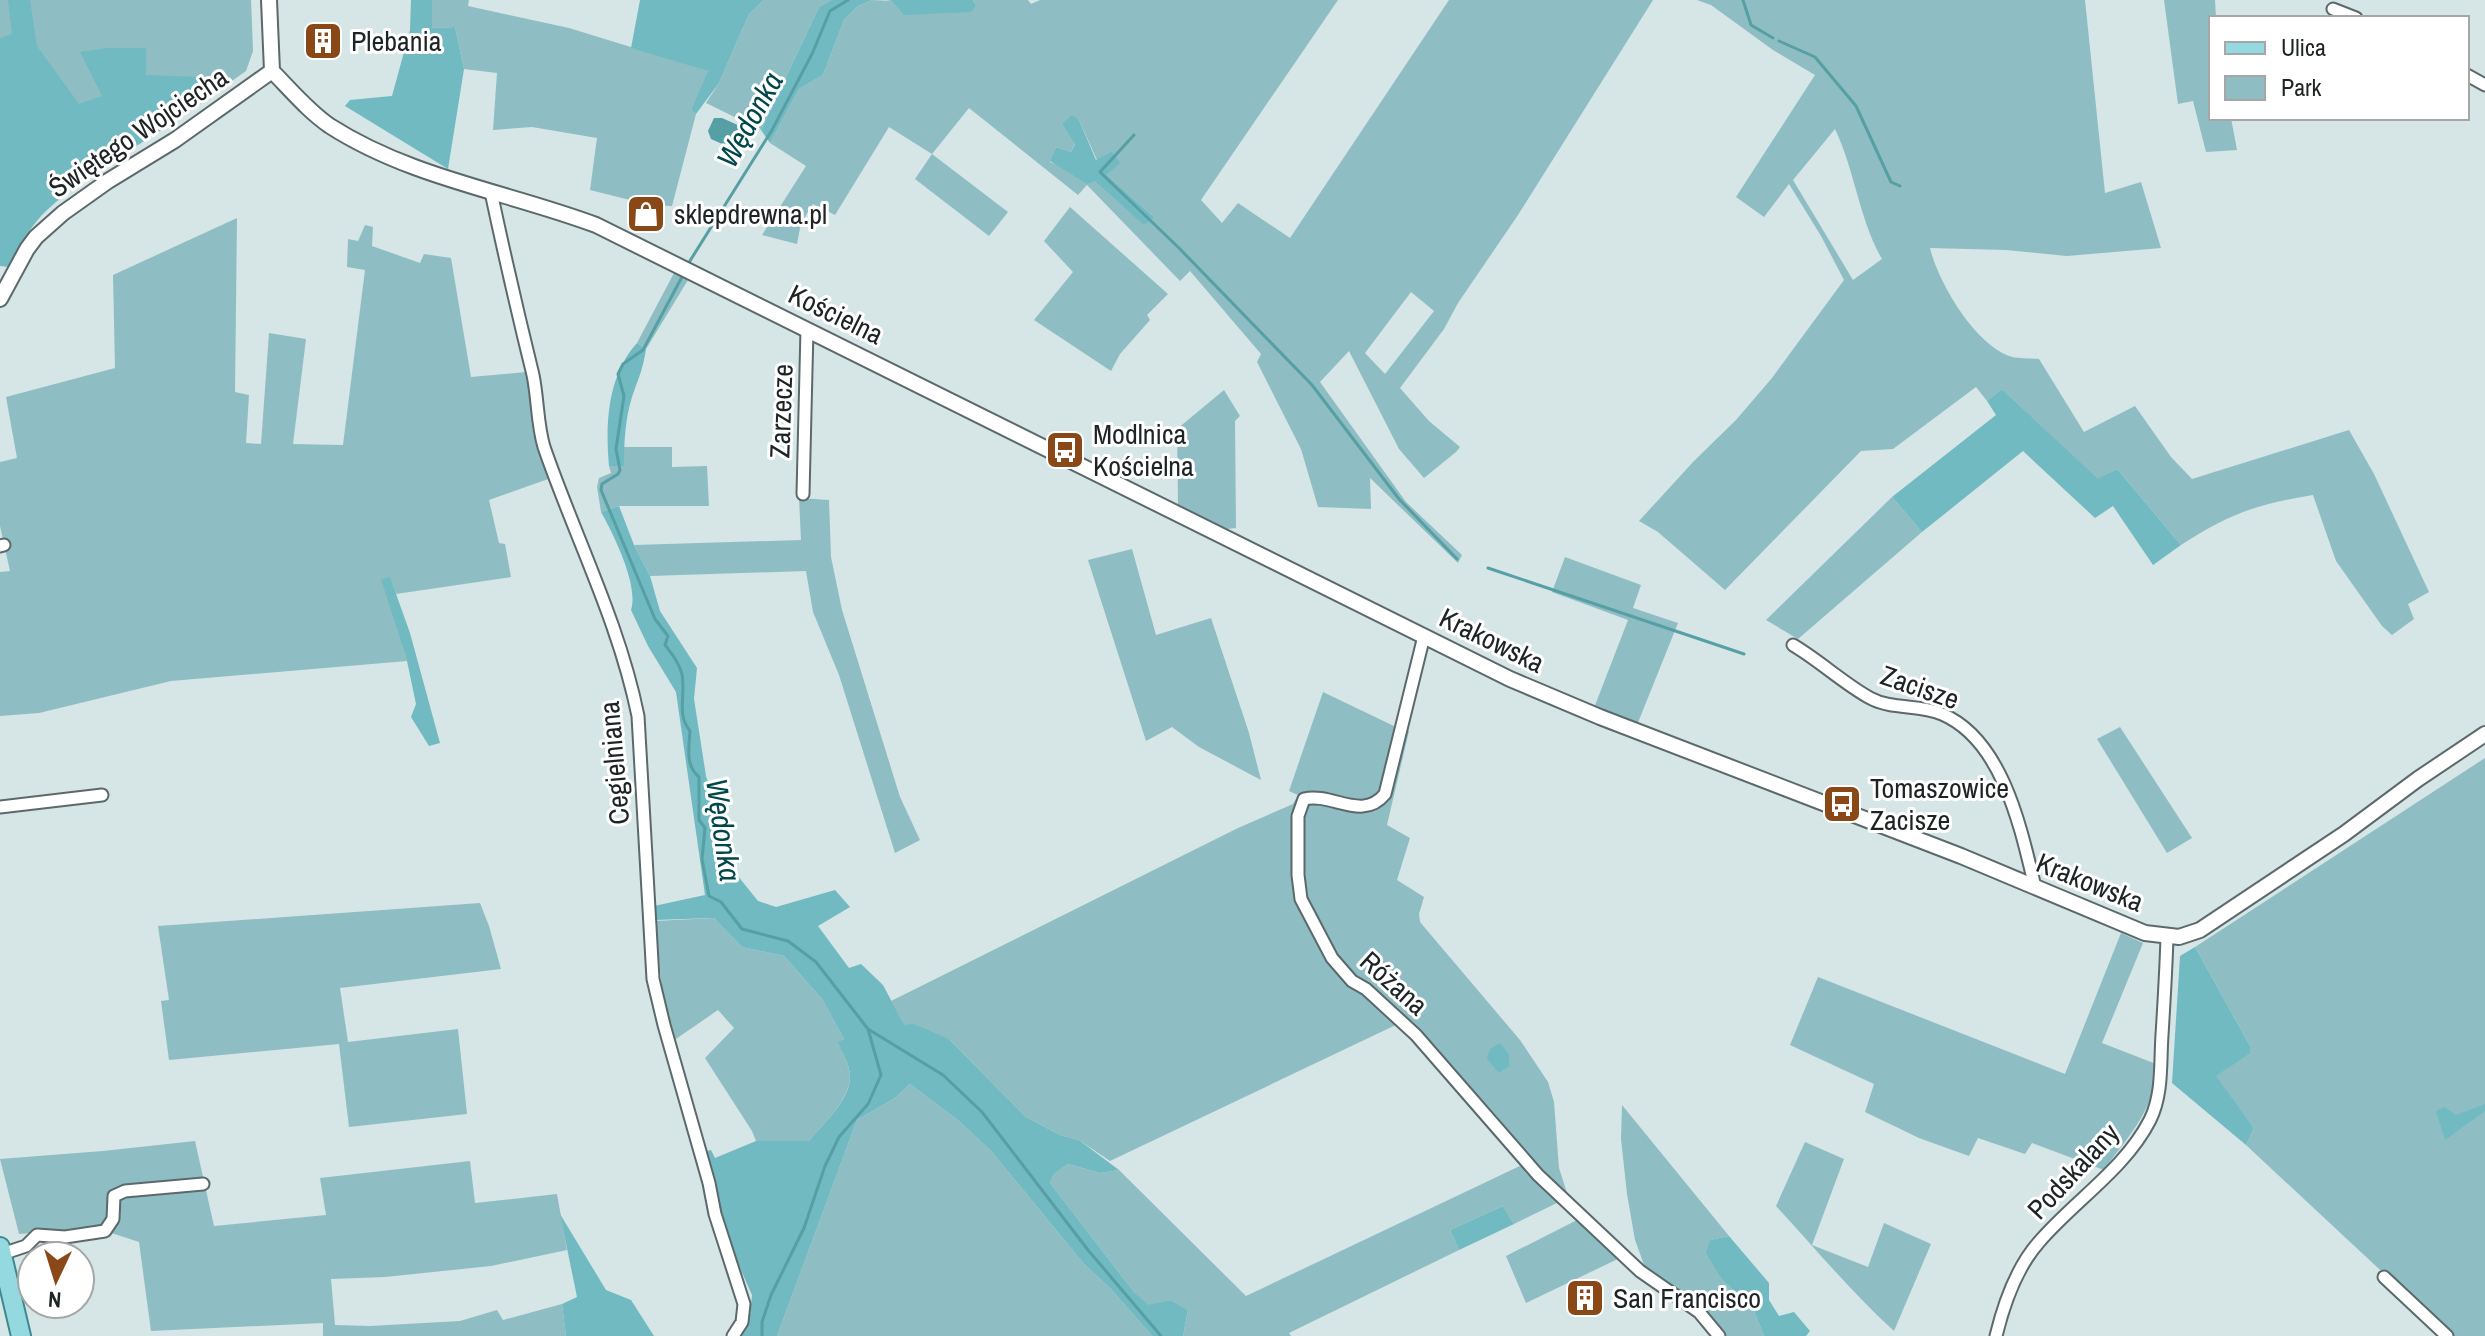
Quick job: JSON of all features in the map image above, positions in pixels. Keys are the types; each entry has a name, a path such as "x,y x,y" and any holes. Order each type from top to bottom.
{"main road":[{"path":"1,1250 21,1336"}],"street":[{"name":"Świętego Wojciecha","path":"0,299 36,237 63,213 175,140 272,71 269,0"},
{"path":"2333,9 2351,16"},
{"name":"Kościelna","path":"272,71 330,125 401,163 557,210 596,225 1379,614"},
{"name":"Cegielniana","path":"491,192 534,379 543,443 574,531 612,621 638,716 653,979 724,1246 739,1281 744,1304 742,1322 733,1336"},
{"name":"Zarzecze","path":"803,494 807,329"},
{"name":"Krakowska","path":"1379,614 1551,697 2145,933 2167,937 2179,937 2200,930 2344,834 2485,734"},
{"name":"Różana","path":"1424,636 1385,794 1369,806 1354,807 1312,797 1304,799 1298,816 1298,875 1306,914 1332,958 1352,981 1366,989 1416,1035 1521,1159 1640,1271 1699,1312 1719,1336"},
{"name":"Zacisze","path":"1793,645 1872,699 1938,712 1957,721 1974,736 2010,798 2035,887"},
{"path":"0,807 102,795"},
{"name":"Podskalany","path":"1996,1336 2007,1298 2026,1258 2059,1220 2114,1169 2146,1127 2155,1108 2167,937"},
{"path":"1,1250 26,1246 37,1235 65,1237 105,1231 113,1219 114,1196 125,1191 203,1184"},
{"path":"2384,1277 2447,1336"}],"green space":[{"path":"0,0 251,0 253,51 246,71 90,176 0,89"},
{"path":"432,0 469,0 468,6 569,28 709,71 691,110 696,114 672,206 650,205 590,190 597,138 532,127 493,130 497,73 464,69 455,27 432,28"},
{"path":"764,0 831,0 819,7 761,130 706,103 719,83 749,14"},
{"path":"872,0 976,5 973,0 1028,0 1031,4 1040,0 1338,0 1201,200 1222,223 1238,203 1290,238 1449,0 1653,0 1444,329 1400,388 1429,421 1460,447 1456,452 1424,478 1399,449 1349,351 1320,382 1406,502 1462,555 1458,563 1370,478 1371,509 1318,507 1301,449 1257,362 1261,354 1190,271 1180,281 1087,185 1078,195 969,108 932,154 889,127 835,215 813,204 801,223 797,244 762,235 806,166 770,143 799,89 823,75 844,20 858,6","holes":["1079,120 1097,160 1112,151 1119,163 1107,175 1153,216 1144,224 1095,180 1050,162 1056,147 1071,152 1075,143 1062,124","1411,292 1434,311 1385,374 1365,353"]},
{"path":"1697,0 2085,0 2105,193 2141,182 2161,248 2067,256 2006,250 1930,248 1949,294 1971,325 1996,349 2012,357 2039,359 2084,432 2135,406 2171,457 2192,479 2349,430 2374,474 2429,592 2408,604 2414,619 2392,635 2382,626 2336,561 2313,495 2244,512 2214,525 2181,545 2117,469 2098,480 2002,389 1987,401 1976,387 1893,449 1861,451 1725,590 1658,532 1639,521 1772,378 1844,280 1789,184 1764,217 1736,197 1815,75 1773,50 1711,5","holes":["1835,129 1868,228 1882,259 1853,280 1793,180"]},
{"path":"2164,0 2215,0 2216,16 2209,16 2209,120 2231,120 2237,150 2206,152 2193,101 2178,104"},
{"path":"932,154 1008,212 989,236 915,179"},
{"path":"1070,207 1168,294 1147,315 1150,320 1120,354 1111,371 1034,320 1073,272 1044,241"},
{"path":"237,218 235,392 249,395 246,443 261,444 269,333 306,339 293,444 343,445 365,270 347,267 348,239 358,241 365,225 373,227 372,246 420,263 424,254 451,258 471,377 526,372 539,443 551,478 489,500 499,543 505,544 511,577 396,594 390,578 382,579 407,661 171,681 39,713 0,716 0,572 10,571 0,526 0,462 17,458 6,397 115,368 113,275"},
{"path":"674,273 688,280 646,349 637,343"},
{"path":"1224,390 1240,416 1235,421 1236,528 1226,529 1178,505 1177,429"},
{"path":"624,447 672,447 672,467 707,466 709,506 619,506 601,512 597,487 599,478 611,473 609,466 624,466"},
{"path":"1892,497 1922,532 1798,639 1766,620"},
{"path":"799,498 829,500 831,557 842,610 900,797 920,840 895,853 839,675 813,612 806,571 650,576 634,545 801,540"},
{"path":"1132,549 1156,635 1211,618 1261,780 1199,747 1172,727 1146,741 1088,560"},
{"path":"1565,557 1641,585 1633,608 1678,623 1637,725 1594,708 1628,620 1552,592"},
{"path":"1323,692 1409,731 1387,825 1410,838 1397,880 1424,897 1420,922 1520,1040 1548,1082 1554,1102 1559,1168 1569,1199 1529,1162 1411,1025 1363,983 1344,974 1400,1023 1110,1161 1079,1140 1060,1135 1026,1117 949,1039 904,1026 891,1001 1238,828 1293,804 1298,795 1289,791"},
{"path":"2120,727 2192,838 2167,853 2097,739"},
{"path":"2485,758 2485,1336 2451,1336 2246,1145 2254,1128 2215,1076 2250,1054 2250,1046 2195,947"},
{"path":"480,903 501,969 340,988 348,1042 458,1029 467,1114 349,1127 339,1044 169,1060 161,1001 169,1000 158,926"},
{"path":"714,918 742,947 784,956 822,999 844,1039 839,1042 850,1078 845,1096 809,1141 756,1141 705,1058 734,1028 718,1010 673,1041 663,998 655,921"},
{"path":"2121,933 2143,943 2102,1043 2156,1064 2155,1080 2139,1121 2104,1170 2032,1143 2025,1154 1978,1138 1969,1156 1919,1138 1865,1112 1874,1084 1790,1045 1818,977 2065,1074"},
{"path":"910,1084 959,1121 991,1151 1085,1265 1111,1289 1152,1336 777,1336 857,1120 895,1098"},
{"path":"1622,1105 1729,1236 1710,1240 1723,1281 1752,1306 1764,1336 1724,1336 1647,1273 1635,1240 1627,1194 1621,1139"},
{"path":"195,1141 214,1226 326,1215 320,1178 470,1161 475,1203 557,1194 567,1250 491,1266 331,1279 335,1325 460,1321 497,1310 503,1320 562,1304 566,1336 323,1336 323,1323 151,1331 139,1242 96,1228 19,1234 0,1159"},
{"path":"1805,1142 1844,1159 1812,1245 1868,1267 1884,1223 1931,1244 1894,1331 1848,1286 1776,1206"},
{"path":"1068,1164 1100,1173 1119,1170 1246,1296 1522,1165 1563,1200 1514,1224 1503,1206 1450,1230 1459,1250 1289,1333 1291,1336 1183,1336 1188,1310 1171,1300 1148,1306 1050,1183 1054,1174"},
{"path":"1583,1217 1622,1257 1526,1303 1506,1256"}],"shaded area":[{"path":"8,0 30,0 37,46 79,104 102,96 80,52 107,48 146,48 146,75 201,77 204,101 64,195 35,223 9,267 0,266 0,38 12,34"},
{"path":"411,0 432,0 432,28 455,27 464,69 448,169 345,106 350,100 392,96 410,30"},
{"path":"640,0 764,0 749,14 719,83 696,114 691,110 708,71 631,48"},
{"path":"831,0 872,0 858,6 844,20 823,75 799,89 770,143 761,130 819,7"},
{"path":"886,0 973,0 976,5 971,12 904,15 892,1"},
{"path":"1072,115 1079,120 1096,160 1112,151 1120,163 1107,175 1154,217 1144,225 1095,181 1087,184 1050,161 1056,147 1071,152 1075,144 1062,124"},
{"path":"714,118 740,126 742,133 736,147 711,139 708,131"},
{"path":"637,343 646,349 628,414 624,466 609,466 608,417 614,385 627,356"},
{"path":"2002,389 2098,479 2117,469 2181,545 2153,565 2113,506 2095,518 2023,451 1922,532 1892,497 1996,415 1987,401"},
{"path":"619,506 650,576 660,611 697,668 694,699 706,776 737,875 758,901 776,907 835,890 850,907 818,926 849,968 861,964 883,985 904,1025 914,1024 949,1039 1026,1117 1060,1135 1079,1140 1119,1170 1100,1173 1068,1164 1054,1174 1050,1183 1134,1292 1148,1305 1171,1300 1188,1310 1183,1336 1152,1336 1111,1289 1085,1265 991,1151 959,1121 910,1084 895,1098 857,1120 777,1336 739,1336 750,1315 752,1295 729,1243 706,1151 711,1150 715,1158 756,1141 809,1141 840,1104 849,1087 850,1074 838,1042 844,1039 822,999 784,956 742,947 714,918 655,920 654,906 705,895 676,692 648,646 631,610 632,588 618,547 601,512"},
{"path":"390,577 410,633 440,743 429,746 411,717 416,704 407,661 381,579"},
{"path":"2195,947 2250,1046 2250,1054 2216,1076 2254,1128 2246,1145 2172,1083 2180,956"},
{"path":"1500,1043 1509,1054 1509,1066 1499,1073 1487,1059 1490,1049"},
{"path":"2485,1104 2485,1111 2445,1140 2436,1111 2444,1107 2456,1115"},
{"path":"1503,1206 1514,1224 1459,1250 1450,1230"},
{"path":"560,1214 606,1290 631,1300 654,1336 566,1336 562,1304 577,1297"},
{"path":"1729,1236 1769,1283 1769,1300 1779,1316 1794,1312 1810,1331 1806,1336 1764,1336 1752,1306 1723,1281 1706,1253 1710,1240"}],"waterway":[{"name":"Wędonka","path":"688,264 772,130 812,54 830,11 848,0"},
{"path":"1743,0 1751,25 1773,38"},
{"path":"1779,41 1815,57 1856,106 1891,182 1900,186"},
{"path":"1134,135 1100,172 1312,385 1399,499 1457,559"},
{"name":"Wędonka","path":"683,275 643,350 623,364 618,374 624,396 616,449 620,470 602,484 601,490 655,619 668,636 665,645 682,674 682,711 690,731 690,762 699,777 699,820 705,828 702,859 709,896 721,902 742,929 788,941 816,962 868,1029 943,1075 982,1112 1088,1250 1161,1336"},
{"path":"1488,568 1744,654"},
{"path":"762,1336 762,1322 771,1295 804,1228 825,1166 839,1137 868,1104 881,1075 868,1029"}],"place":[{"name":"Plebania","path":"323,41"},
{"name":"sklepdrewna.pl","path":"646,214"},
{"name":"Modlnica Kościelna","path":"1065,450"},
{"name":"Tomaszowice Zacisze","path":"1842,804"},
{"name":"San Francisco","path":"1585,1298"}]}
